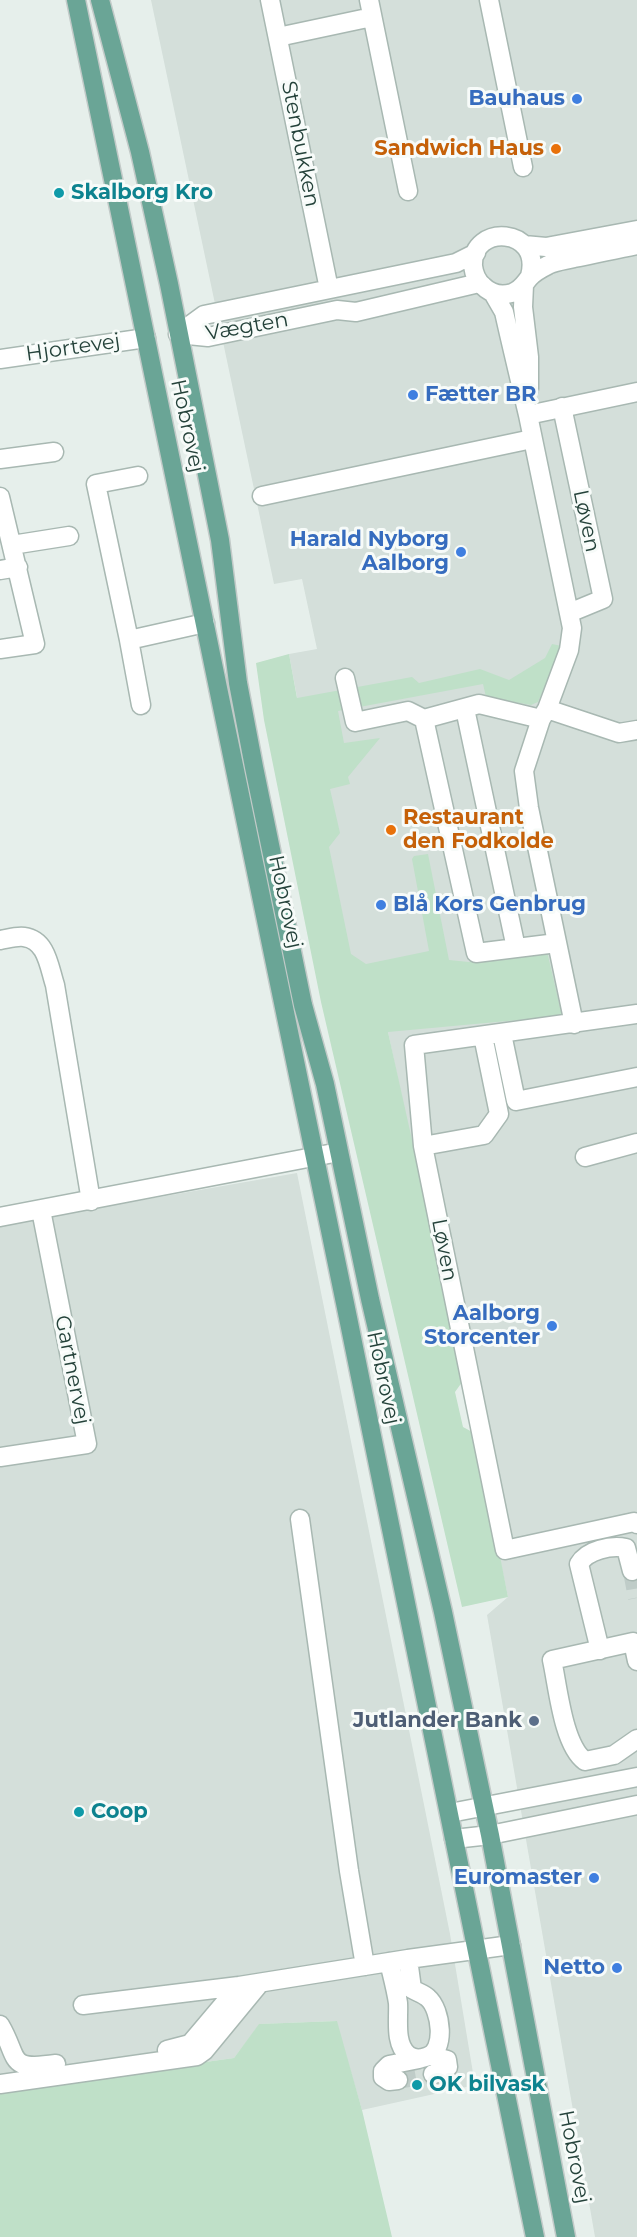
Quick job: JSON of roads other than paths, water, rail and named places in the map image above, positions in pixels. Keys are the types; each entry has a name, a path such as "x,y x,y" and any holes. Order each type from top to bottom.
{"main road":[{"name":"Hobrovej","path":"76,0 535,2237"},
{"name":"Hobrovej","path":"100,0 140,152 178,334 220,540 238,683 252,756 303,1005 325,1084 370,1299 443,1612 490,1835 566,2237"},
{"path":"146,338 178,334"}],"street":[{"name":"Stenbukken","path":"270,0 329,289"},
{"path":"489,0 523,167"},
{"path":"278,37 370,9 408,191"},
{"path":"637,230 546,247 524,245 510,236 489,238 476,253 473,268 486,288 510,294 549,263 637,245"},
{"path":"524,245 532,260 527,281"},
{"name":"Vægten","path":"178,334 204,315 456,263 476,253"},
{"name":"Løven","path":"527,281 523,307 529,357 528,415"},
{"name":"Vægten","path":"178,334 208,337 337,310 356,312 486,288"},
{"name":"Løven","path":"486,288 504,312 572,628 569,650 524,771 526,795 574,1024"},
{"name":"Hjortevej","path":"0,359 146,338"},
{"path":"528,415 637,392"},
{"name":"Løven","path":"562,407 603,599 568,613"},
{"path":"262,496 532,439"},
{"path":"0,459 54,452"},
{"path":"138,476 96,484 141,705"},
{"path":"0,496 12,545 9,568 35,644 0,649"},
{"path":"12,545 69,536"},
{"path":"129,640 204,623"},
{"path":"345,678 355,722 408,711 424,719 479,704 544,714 619,733 637,730"},
{"path":"465,709 516,948"},
{"path":"424,719 476,952 557,943"},
{"path":"0,940 23,937 37,942 44,951 55,985 91,1201"},
{"name":"Løven","path":"637,1014 414,1045 423,1146 506,1550 634,1522 637,1524"},
{"path":"502,1034 516,1101 637,1077"},
{"path":"423,1146 484,1135 499,1114 483,1036"},
{"path":"585,1157 637,1143"},
{"path":"0,1217 339,1152"},
{"name":"Gartnervej","path":"0,1457 87,1444 41,1210"},
{"path":"300,1519 341,1874 365,1966"},
{"path":"600,1650 579,1564 583,1557 594,1552 619,1546 626,1548 632,1571"},
{"path":"637,1661 633,1642 552,1660 568,1734 579,1756 585,1761 606,1757 637,1739"},
{"path":"454,1839 490,1835 631,1806 628,1779 606,1757"},
{"path":"450,1814 628,1779"},
{"path":"83,2005 239,1986 511,1945"},
{"path":"408,1959 412,1989"},
{"path":"389,1962 398,2004 397,2018 402,2047 409,2056 428,2063"},
{"path":"0,2084 196,2056 204,2051 260,1983"},
{"path":"0,2025 12,2055 24,2066 36,2067 156,2051 190,2044 239,1986"},
{"path":"398,2004 412,1989"},
{"path":"412,1989 427,1997 434,2006 440,2037 439,2048 428,2063"},
{"path":"398,2080 389,2081 383,2077 382,2071 389,2065 428,2063"}],"tunnel":[{"path":"632,1571 637,1598"},
{"path":"398,2080 433,2074"}],"place":[{"name":"Bauhaus","path":"577,99"},
{"name":"Sandwich Haus","path":"556,149"},
{"name":"Skalborg Kro","path":"59,193"},
{"name":"Fætter BR","path":"413,395"},
{"name":"Harald Nyborg Aalborg","path":"461,552"},
{"name":"Restaurant den Fodkolde","path":"391,830"},
{"name":"Blå Kors Genbrug","path":"381,905"},
{"name":"Aalborg Storcenter","path":"552,1326"},
{"name":"Jutlander Bank","path":"534,1721"},
{"name":"Coop","path":"79,1812"},
{"name":"Euromaster","path":"594,1878"},
{"name":"Netto","path":"617,1968"},
{"name":"OK bilvask","path":"417,2085"}]}
